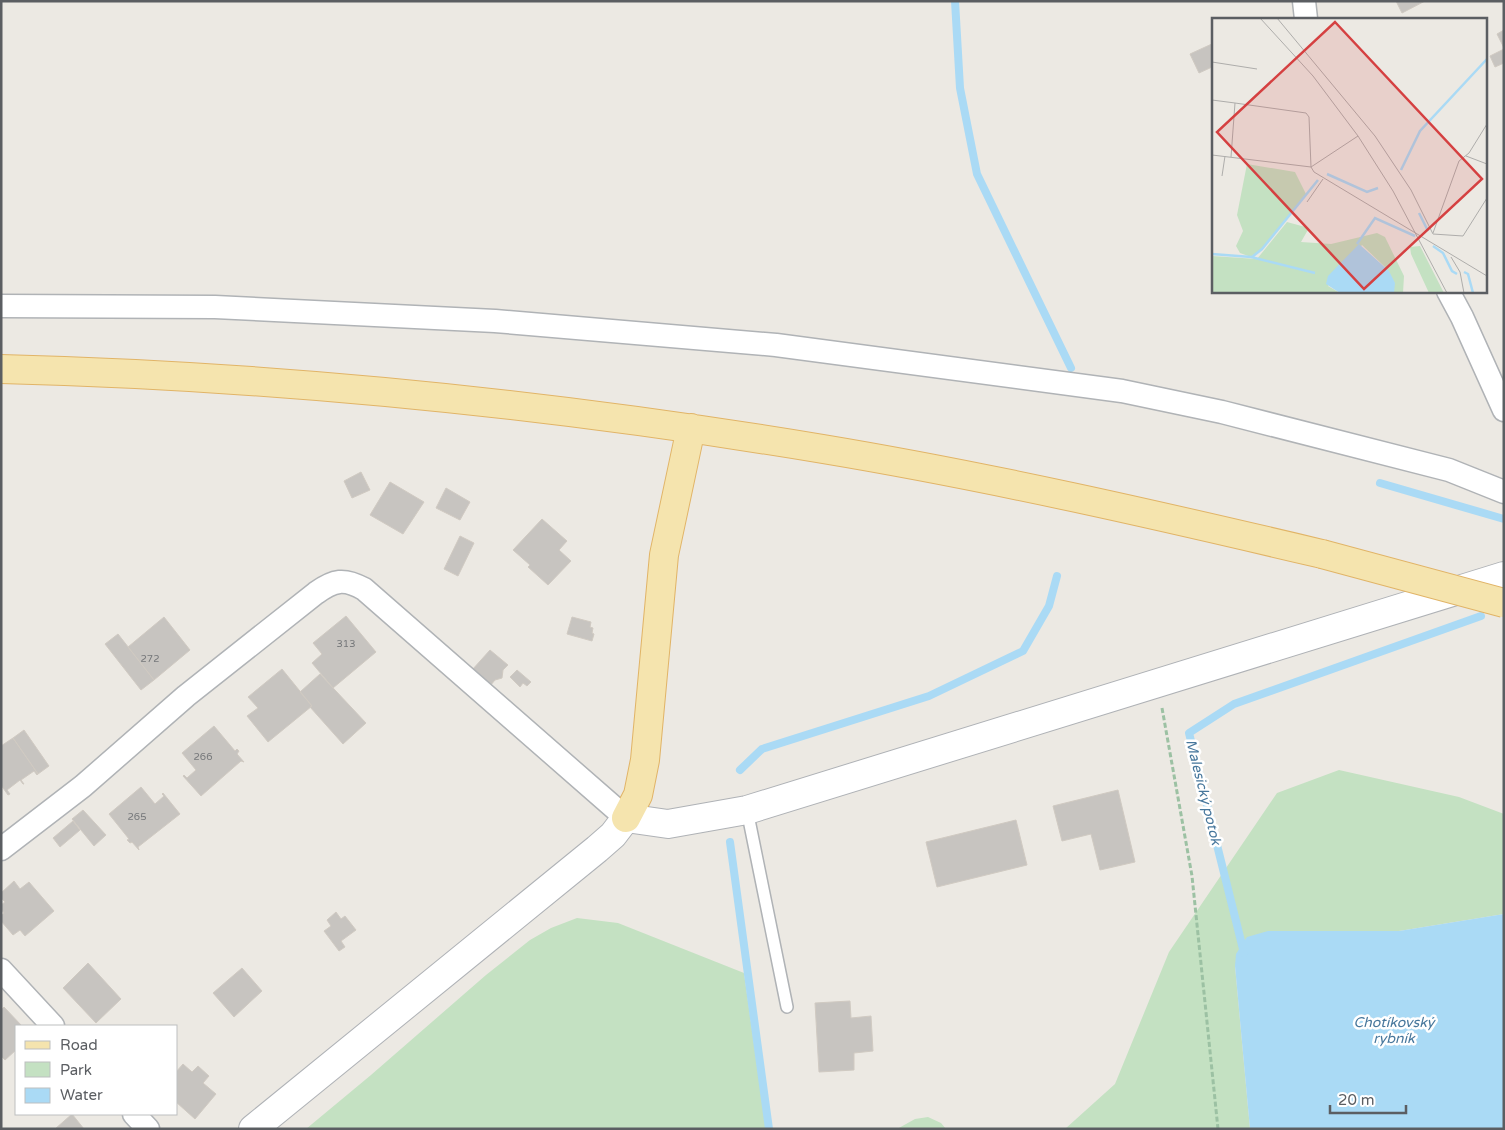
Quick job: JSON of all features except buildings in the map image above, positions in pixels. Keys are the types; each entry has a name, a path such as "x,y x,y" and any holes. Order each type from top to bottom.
{"main road":[{"path":"1,369 173,376 306,385 537,408 691,428 824,449 972,476 1145,512 1322,554 1504,603"},
{"path":"626,818 638,795 645,760 664,555 691,428"}],"street":[{"path":"1304,1 1306,18"},
{"path":"1449,292 1462,317 1504,410"},
{"path":"1,306 215,307 435,318 776,345 1122,391 1222,412 1450,470 1504,492"},
{"path":"1,849 83,786 186,696 316,593 329,584 342,581 364,589 626,818 668,824 747,810 1504,576"},
{"path":"253,1129 597,849 613,835 626,818"},
{"path":"1,970 52,1025"},
{"path":"135,1115 148,1129"}],"lane":[{"path":"747,810 787,1007"}],"path":[{"path":"1158,683 1192,876 1218,1129"}],"green space":[{"path":"1339,770 1459,797 1504,814 1504,914 1399,931 1269,931 1235,966 1250,1129 1065,1129 1115,1084 1169,952 1277,793"},
{"path":"577,918 618,923 744,973 766,1129 306,1129 486,975 530,940 551,928"},
{"path":"928,1117 941,1123 946,1129 897,1129 915,1119"}],"water":[{"name":"Chotíkovský rybník","path":"1504,914 1504,1129 1250,1129 1235,966 1236,954 1247,937 1268,931 1399,931"}],"waterway":[{"path":"955,1 960,88 977,174 1071,368"},
{"path":"1380,483 1504,519"},
{"path":"740,770 762,749 929,696 1023,651 1049,606 1057,576"},
{"name":"Malesický potok","path":"1244,953 1189,733 1234,704 1481,616"},
{"path":"730,842 769,1129"}]}
